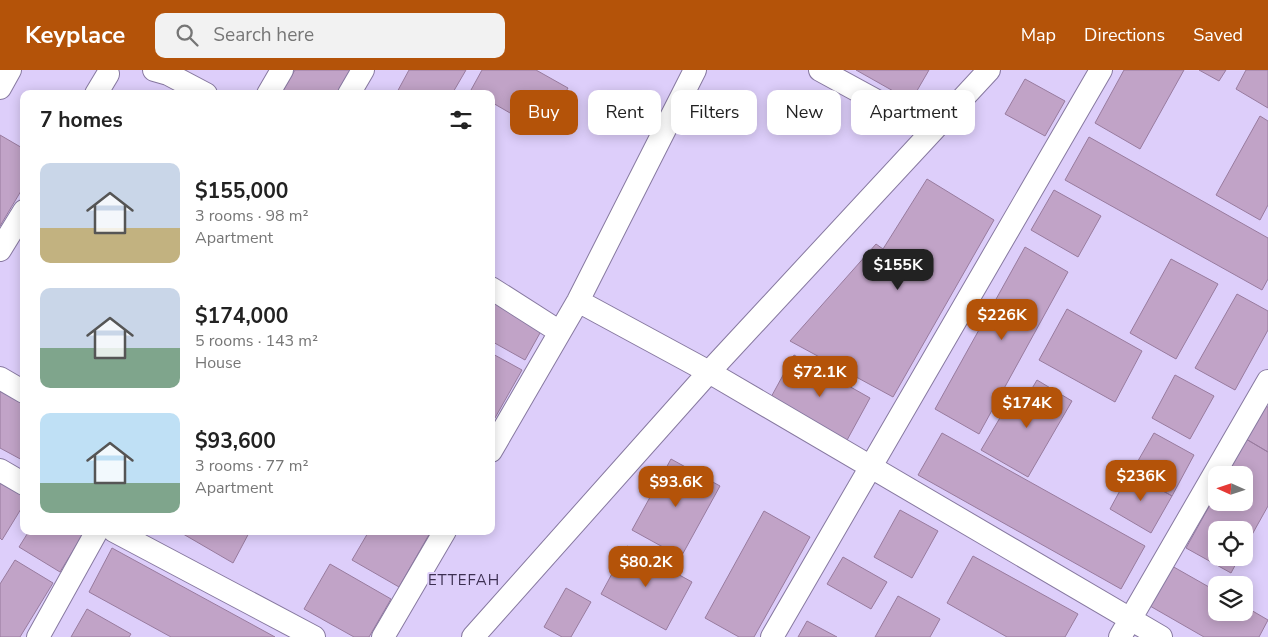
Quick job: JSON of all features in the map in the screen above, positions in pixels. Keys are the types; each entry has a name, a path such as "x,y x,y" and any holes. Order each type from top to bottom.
{"street":[{"path":"0,88 10,70"},
{"path":"154,70 168,74 198,90"},
{"path":"270,90 282,70"},
{"path":"351,90 363,70"},
{"path":"495,444 578,301 695,70"},
{"path":"820,70 857,90"},
{"path":"970,90 989,70"},
{"path":"772,637 1101,70"},
{"path":"98,90 107,71"},
{"path":"473,637 709,372 928,135"},
{"path":"0,250 20,218"},
{"path":"495,291 560,332"},
{"path":"578,301 709,372 870,467 1125,628 1160,637"},
{"path":"0,378 20,390"},
{"path":"1125,628 1268,381"},
{"path":"0,470 20,482"},
{"path":"38,637 94,535"},
{"path":"122,535 314,637"},
{"path":"383,637 443,535"}],"building":[{"path":"295,70 352,70 340,90 283,90"},
{"path":"409,70 466,70 454,90 398,90"},
{"path":"482,70 536,70 568,88 567,90 510,90 510,113 495,104 495,90 471,90"},
{"path":"856,70 929,70 917,90 891,90"},
{"path":"1124,70 1184,70 1140,149 1095,123"},
{"path":"1199,70 1226,70 1219,81"},
{"path":"1246,70 1268,70 1268,108 1236,89"},
{"path":"1025,79 1065,101 1045,136 1005,114"},
{"path":"1260,116 1268,121 1268,205 1260,220 1216,195"},
{"path":"0,135 20,147 20,193 0,226"},
{"path":"1089,137 1268,238 1268,279 1262,290 1065,180"},
{"path":"927,179 994,220 893,397 790,341 876,244 883,249"},
{"path":"1054,190 1101,216 1078,257 1031,230"},
{"path":"1025,247 1068,272 979,434 935,409"},
{"path":"1171,259 1218,284 1176,359 1130,333"},
{"path":"1237,294 1268,311 1268,330 1235,390 1195,368"},
{"path":"495,296 545,324 525,360 495,343"},
{"path":"1067,309 1142,351 1115,402 1039,360"},
{"path":"495,355 522,370 495,418"},
{"path":"794,355 870,398 846,442 770,399"},
{"path":"1175,375 1214,396 1190,439 1152,418"},
{"path":"1037,380 1072,401 1028,477 981,450 1004,411 1015,417"},
{"path":"0,390 20,402 20,459 0,448"},
{"path":"1265,406 1268,407 1268,452 1246,439"},
{"path":"942,433 1145,546 1121,589 918,475"},
{"path":"1154,433 1194,455 1172,496 1131,473"},
{"path":"1246,439 1268,452 1268,506 1253,533 1253,521 1208,521 1208,560 1186,548 1208,508 1208,511 1253,511 1253,466 1232,466"},
{"path":"671,459 720,486 681,557 632,530"},
{"path":"1130,472 1172,496 1151,533 1110,509"},
{"path":"0,479 20,491 20,511 2,540 0,538"},
{"path":"900,510 938,531 912,578 874,557"},
{"path":"764,511 810,537 754,637 739,637 705,618"},
{"path":"26,535 83,535 60,572 19,547"},
{"path":"185,535 248,535 233,563"},
{"path":"367,535 429,535 399,587 352,560"},
{"path":"627,546 692,582 666,630 601,594"},
{"path":"112,548 275,637 171,637 89,592"},
{"path":"973,556 1078,614 1065,637 1007,637 947,603"},
{"path":"843,557 887,582 871,609 827,584"},
{"path":"15,560 53,583 20,637 0,637 0,584"},
{"path":"330,564 391,599 369,637 354,637 304,609"},
{"path":"1172,566 1208,586 1208,621 1253,621 1253,611 1268,620 1259,637 1204,637 1150,606"},
{"path":"1218,566 1235,566 1231,573"},
{"path":"566,588 591,602 571,637 562,637 544,627"},
{"path":"898,596 940,619 930,637 875,637"},
{"path":"87,609 131,634 129,637 71,637"},
{"path":"807,621 837,637 798,637"}],"district":[{"name":"ETTEFAH","path":"464,580"}]}
